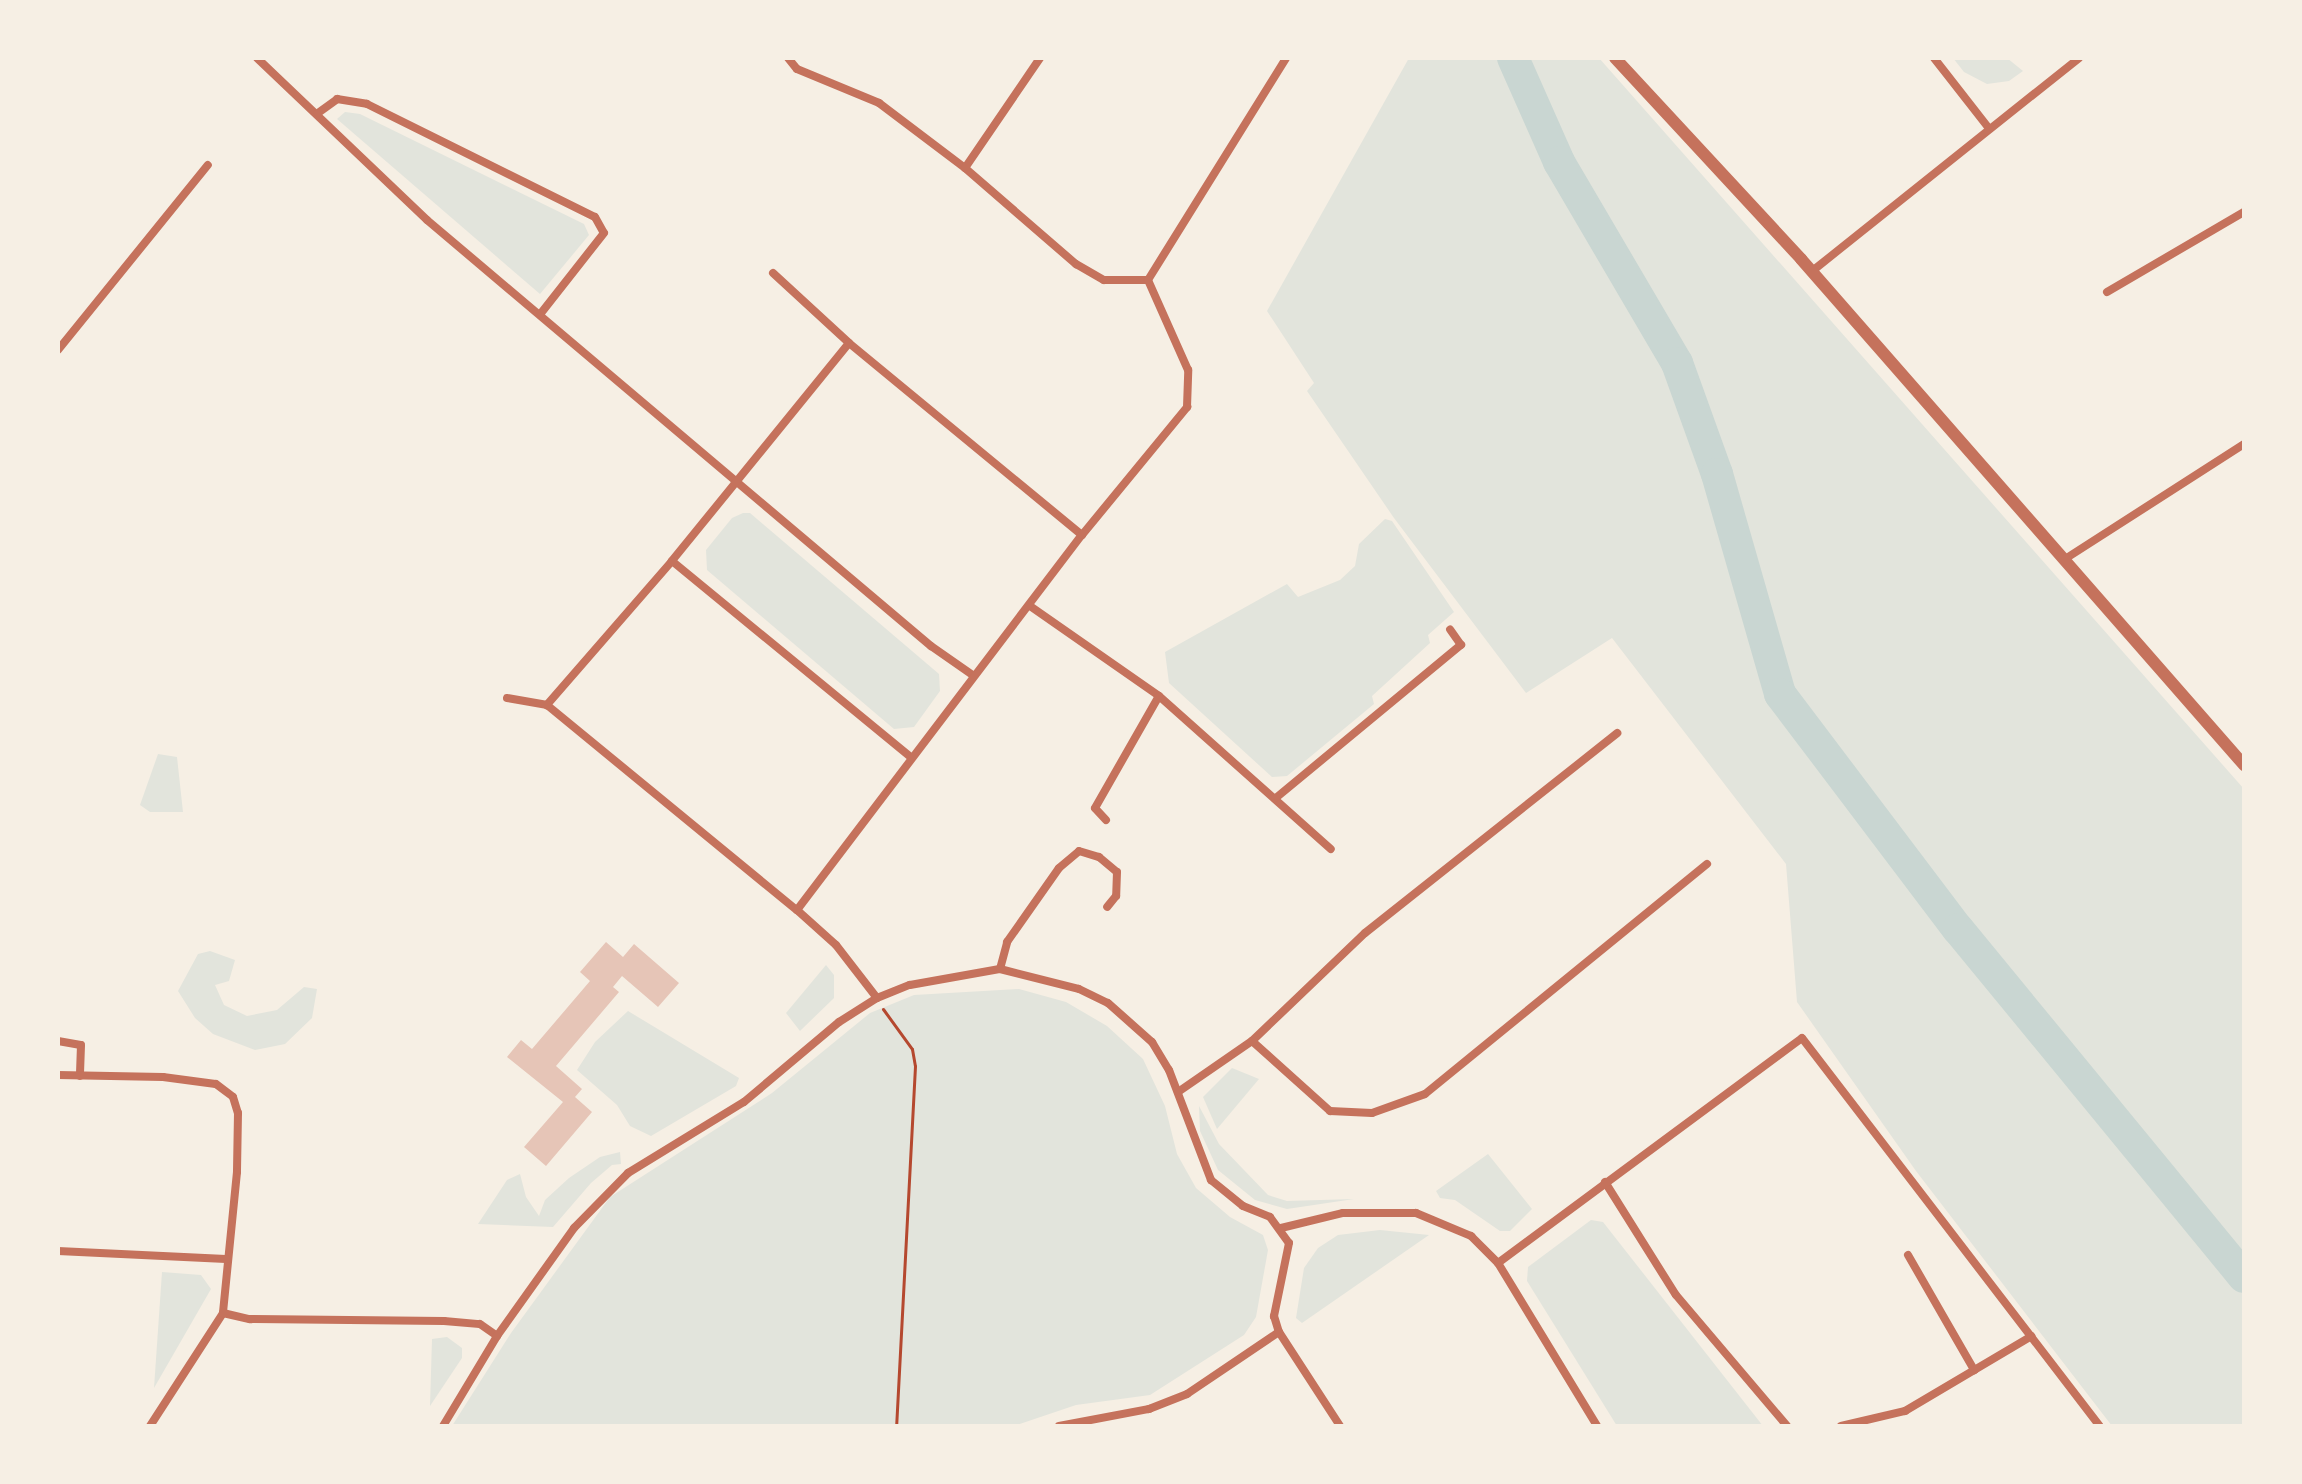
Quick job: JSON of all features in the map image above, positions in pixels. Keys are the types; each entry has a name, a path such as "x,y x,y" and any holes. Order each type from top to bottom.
{"street":[{"path":"257,58 427,220 541,313 931,646 974,676"},
{"path":"788,58 797,69 879,103 965,168 1076,264 1104,280 1148,280"},
{"path":"965,168 1040,58"},
{"path":"1148,280 1286,58"},
{"path":"1615,58 1811,272 2244,765"},
{"path":"1934,58 1988,127"},
{"path":"1811,272 1988,127 2079,58"},
{"path":"318,113 337,99 367,104 595,217 604,233 541,313"},
{"path":"58,350 208,165"},
{"path":"2107,292 2244,212"},
{"path":"773,273 849,343 1082,535"},
{"path":"797,910 1082,535 1187,407 1188,370 1148,280"},
{"path":"547,705 672,561 849,343"},
{"path":"2065,559 2244,444"},
{"path":"672,561 911,757"},
{"path":"1030,606 1159,696 1277,797 1331,849"},
{"path":"1277,797 1461,645 1450,629"},
{"path":"1106,820 1095,808 1159,696"},
{"path":"507,698 547,705 797,910 836,945 877,998"},
{"path":"1178,1092 1252,1041 1365,933 1617,733"},
{"path":"1000,969 1007,942 1059,868 1079,851 1099,857 1117,872 1116,896 1107,907"},
{"path":"1252,1041 1330,1111 1372,1113 1425,1094 1707,864"},
{"path":"443,1426 497,1336 574,1228 628,1173 744,1102 839,1022 877,998 910,985 1000,969 1079,989 1108,1003 1152,1042 1178,1092 1191,1139 1211,1180 1225,1195 1281,1228 1289,1243 1276,1287 1279,1332 1340,1426"},
{"path":"1498,1263 1802,1038 2100,1426"},
{"path":"58,1041 81,1045 80,1076"},
{"path":"58,1075 177,1079 216,1084 233,1097 238,1113 237,1172 223,1313 150,1426"},
{"path":"1605,1182 1676,1295 1787,1426"},
{"path":"1281,1228 1343,1213 1416,1213 1471,1236 1498,1263 1597,1426"},
{"path":"58,1251 226,1259"},
{"path":"1908,1255 1974,1370"},
{"path":"223,1313 250,1319 480,1324 497,1336"},
{"path":"1059,1426 1149,1409 1187,1394 1279,1332"},
{"path":"1841,1426 1905,1411 2032,1336"}],"path":[{"path":"877,998 912,1049 915,1066 896,1426"}],"shaded area":[{"path":"1409,58 1599,58 2244,789 2244,1426 2112,1426 1916,1171 1797,1002 1786,864 1612,638 1526,693 1394,518 1307,391 1314,383 1267,311"},
{"path":"1953,58 2007,58 2023,71 2009,81 1987,84 1964,72"},
{"path":"345,112 360,114 584,224 589,235 540,294 337,119"},
{"path":"750,513 939,674 940,691 914,727 894,729 707,570 706,550 732,518"},
{"path":"1385,519 1392,521 1454,612 1428,635 1430,643 1372,696 1374,704 1287,776 1272,777 1169,683 1165,652 1287,584 1298,597 1340,580 1355,566 1359,544"},
{"path":"158,754 177,757 183,812 150,812 140,805"},
{"path":"210,951 235,960 229,981 215,985 224,1005 247,1016 277,1010 304,987 317,989 312,1018 285,1044 255,1050 213,1034 195,1018 178,991 198,954"},
{"path":"826,965 834,975 834,998 800,1031 786,1013"},
{"path":"1019,989 1066,1002 1107,1026 1143,1059 1165,1106 1177,1154 1196,1188 1230,1217 1263,1235 1268,1250 1256,1317 1244,1335 1150,1395 1076,1405 1014,1426 452,1426 511,1333 610,1197 772,1093 870,1013 914,995"},
{"path":"628,1011 739,1078 736,1086 651,1136 630,1126 617,1105 577,1070 595,1042"},
{"path":"1232,1068 1259,1079 1217,1129 1203,1097"},
{"path":"1199,1106 1219,1144 1268,1195 1287,1201 1354,1199 1287,1209 1255,1200 1218,1170 1200,1131"},
{"path":"620,1152 621,1164 612,1165 591,1183 553,1227 478,1224 507,1180 520,1174 526,1197 539,1216 545,1200 569,1178 600,1157"},
{"path":"1488,1154 1532,1209 1510,1231 1500,1231 1455,1200 1440,1198 1436,1191"},
{"path":"1591,1220 1603,1222 1763,1426 1617,1426 1527,1281 1528,1267"},
{"path":"1380,1230 1429,1235 1302,1323 1296,1318 1304,1268 1318,1248 1338,1235"},
{"path":"162,1272 201,1275 211,1289 154,1388"},
{"path":"447,1337 462,1348 462,1358 430,1406 432,1339"}],"building":[{"path":"606,942 623,957 634,944 679,983 658,1007 622,976 613,987 619,992 556,1066 582,1089 575,1097 592,1112 546,1166 524,1147 563,1102 507,1057 521,1040 532,1049 590,981 580,972"}],"waterway":[{"path":"1513,58 1559,162 1677,363 1717,474 1780,694 1958,929 2244,1277"}]}
